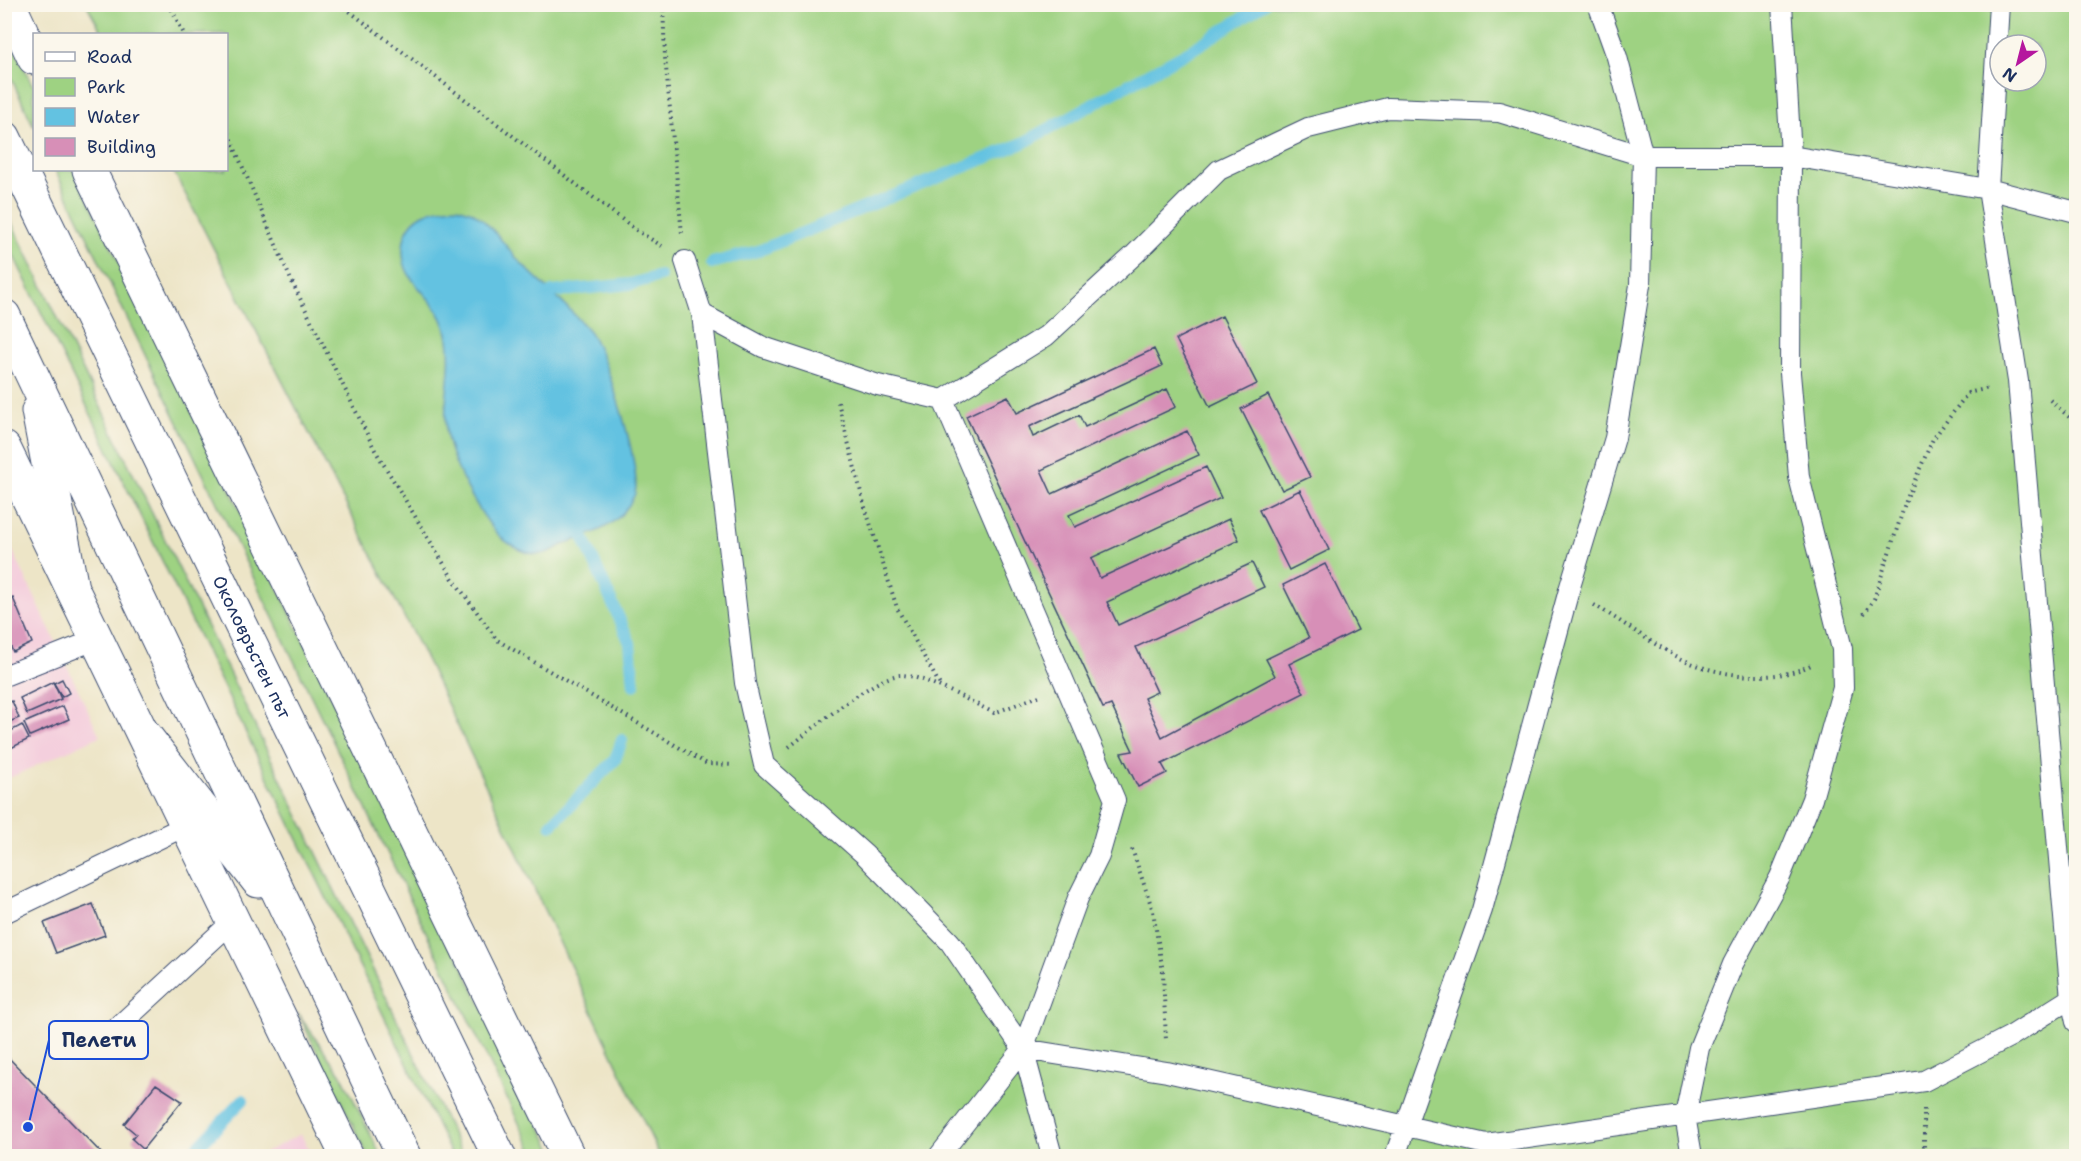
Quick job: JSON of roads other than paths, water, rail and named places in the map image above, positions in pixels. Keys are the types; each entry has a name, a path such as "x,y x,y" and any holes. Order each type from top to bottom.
{"main road":[{"path":"9,4 33,56"},
{"name":"Околовръстен път","path":"4,137 499,1156"},
{"path":"89,171 568,1156"},
{"path":"4,316 405,1156"},
{"path":"29,365 71,583"},
{"path":"4,448 347,1156"},
{"path":"143,733 296,930"}],"lane":[{"path":"1395,1156 1482,910 1569,590 1615,438 1640,285 1643,156 1617,57 1598,4"},
{"path":"1692,1156 1685,1116 1699,1048 1733,964 1780,877 1812,800 1843,688 1842,649 1799,477 1790,373 1791,156 1782,4"},
{"path":"1999,4 1988,189 2018,381 2076,1022"},
{"path":"702,314 763,347 878,385 943,400 1046,336 1134,255 1219,170 1308,128 1388,108 1499,112 1643,156 1791,156 1988,189 2076,212"},
{"path":"685,261 702,314 746,683 764,765 865,855 950,942 1023,1049 1052,1156"},
{"path":"939,1156 1023,1049 1078,898 1099,856 1115,800 943,400"},
{"path":"4,676 97,639"},
{"path":"4,913 187,825"},
{"path":"96,1047 233,921"},
{"path":"1023,1049 1167,1072 1486,1144 1924,1081 2011,1036 2074,997"}],"water":[{"path":"457,207 472,212 498,235 518,260 589,331 613,387 629,440 636,483 634,496 628,506 621,515 605,527 543,554 522,550 510,544 496,532 465,484 448,442 445,419 449,362 448,339 444,323 437,310 412,279 406,269 403,256 407,231 417,218 432,211"}],"waterway":[{"path":"712,263 758,251 1023,143 1193,49 1264,4"},
{"path":"541,303 552,292 631,284 660,276"},
{"path":"577,523 630,643 634,685"},
{"path":"551,825 615,760 622,740"},
{"path":"189,1156 243,1100"}],"place":[{"name":"Пелети","path":"28,1127"}]}
